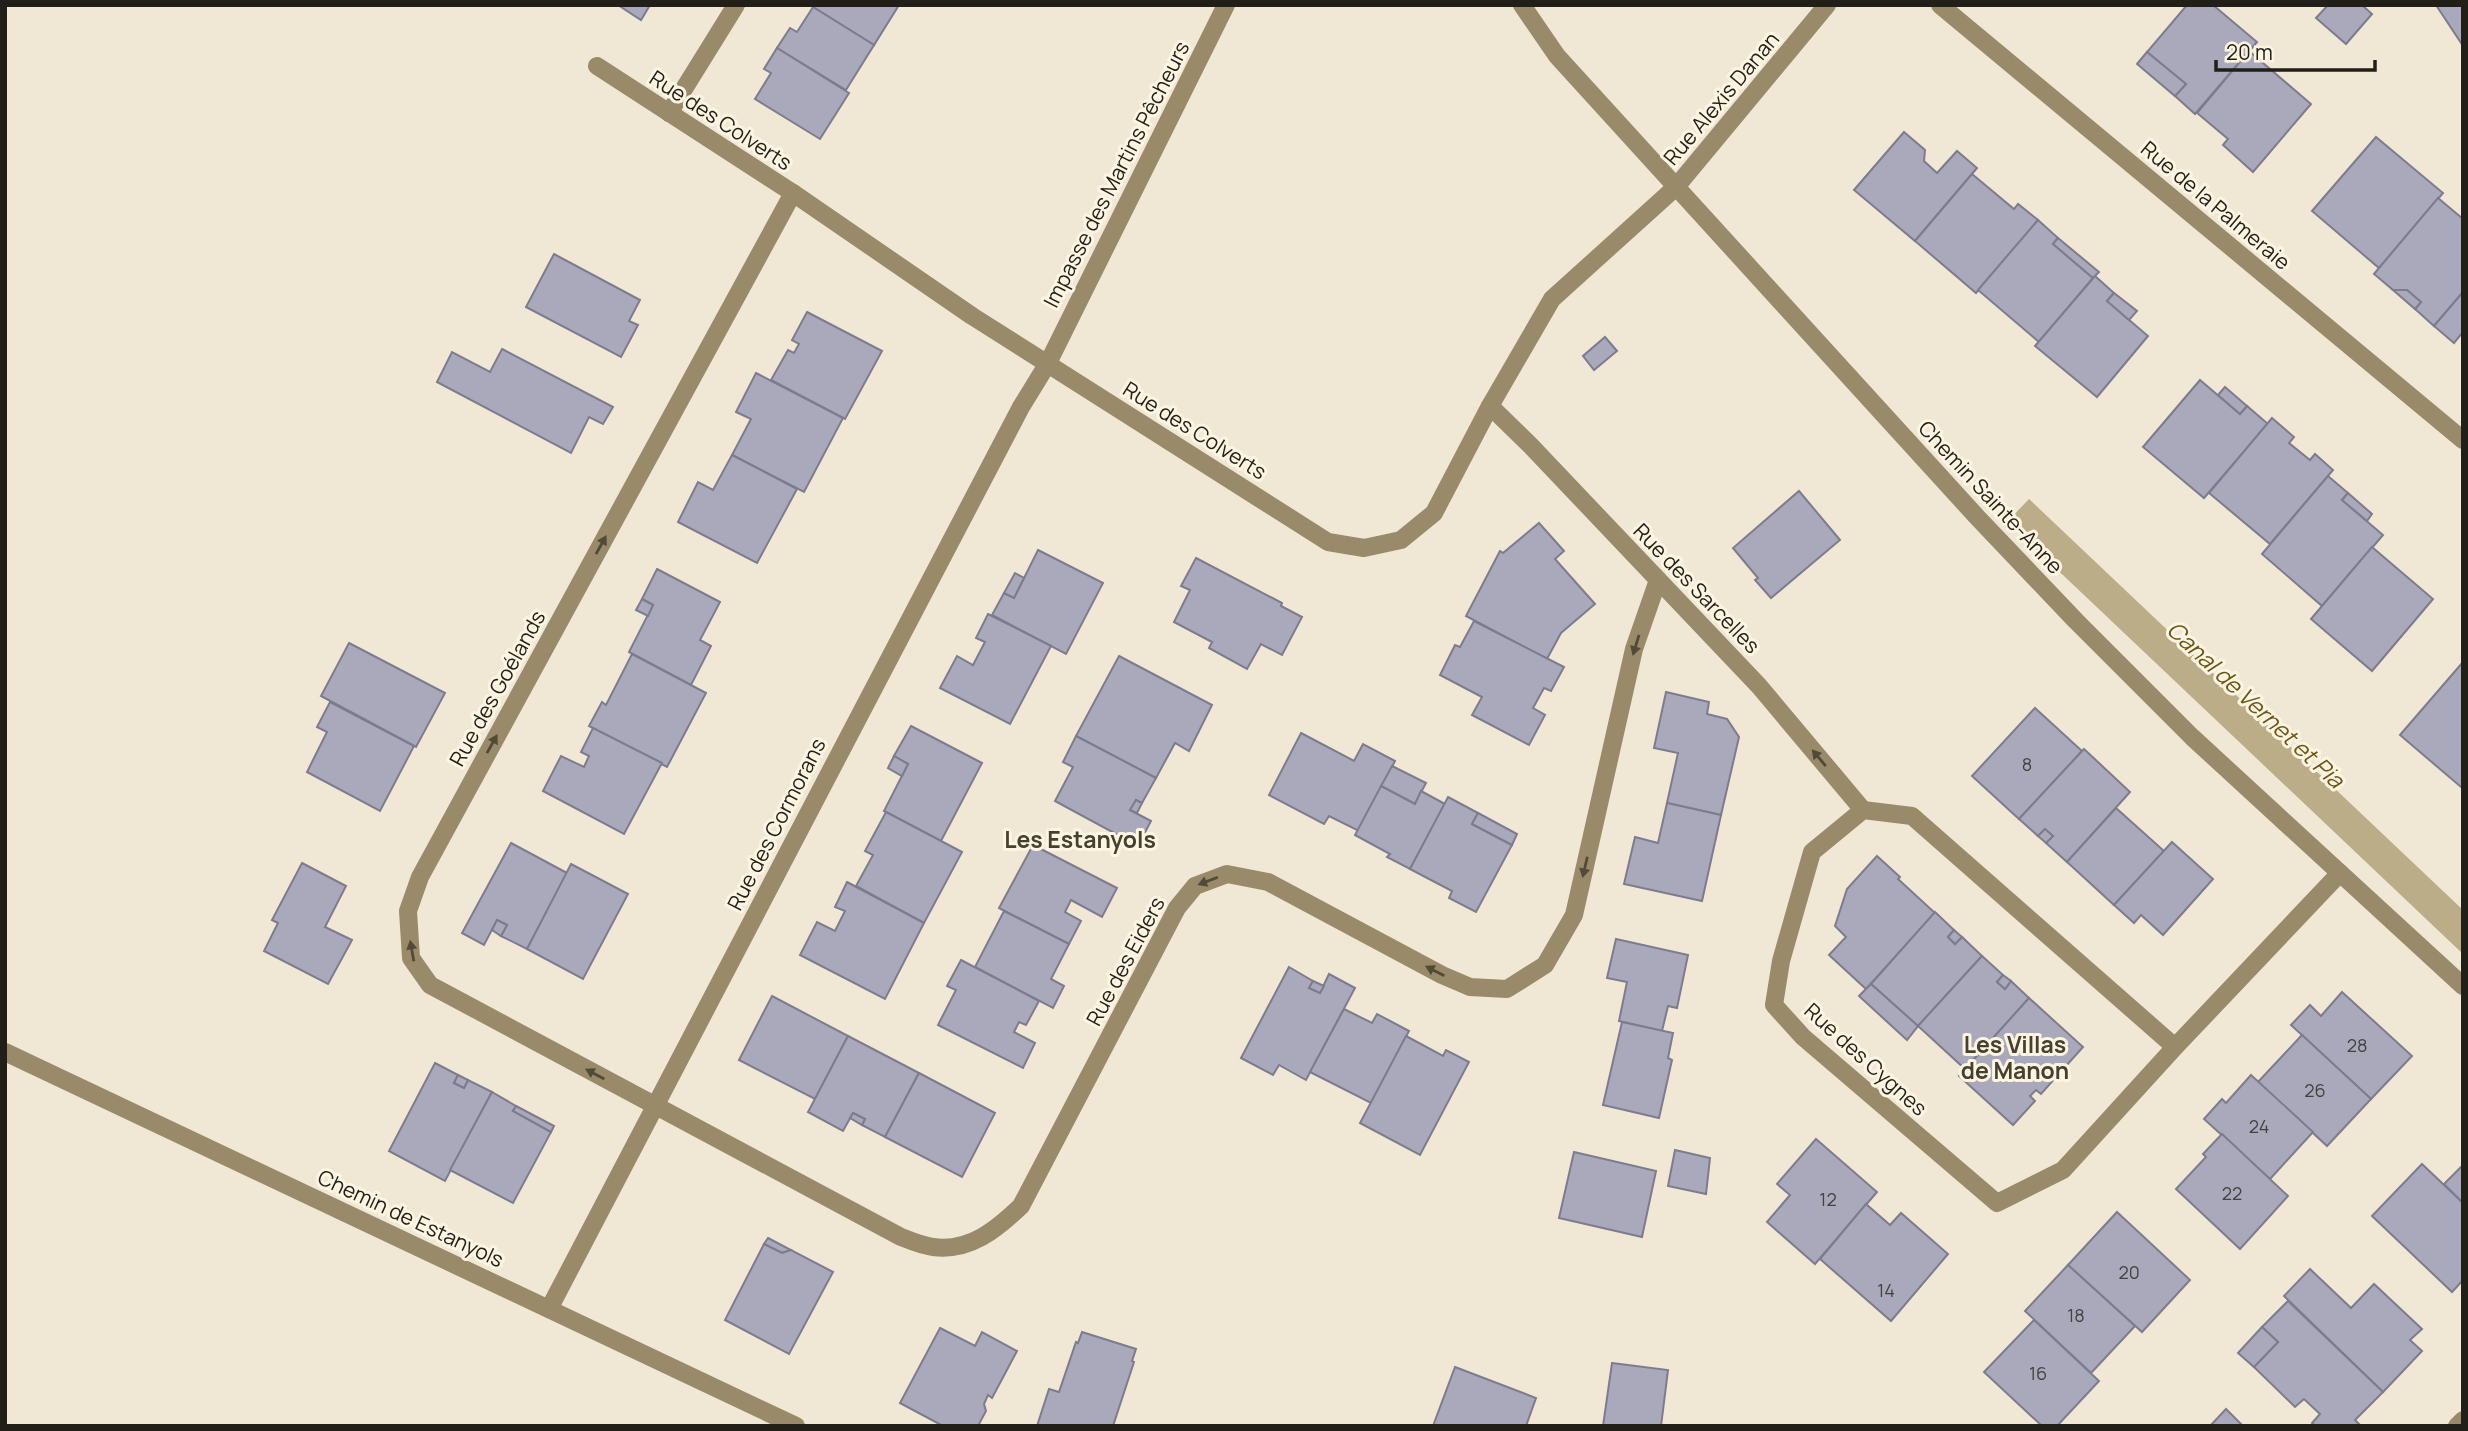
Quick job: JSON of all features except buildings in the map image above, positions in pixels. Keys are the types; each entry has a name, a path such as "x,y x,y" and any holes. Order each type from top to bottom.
{"street":[{"path":"669,113 736,5"},
{"name":"Impasse des Martins Pêcheurs","path":"1048,363 1226,5"},
{"name":"Chemin Sainte-Anne","path":"1522,5 1557,56 1977,517 2076,621 2192,737 2463,986"},
{"name":"Rue Alexis Danan","path":"1676,187 1826,5"},
{"name":"Rue de la Palmeraie","path":"1940,5 2463,440"},
{"name":"Rue des Colverts","path":"597,66 793,193 972,316 1328,542 1364,548 1401,540 1434,513 1490,406 1552,299 1676,187"},
{"name":"Rue des Goélands","path":"655,1106 430,985 411,958 408,911 420,877 793,193"},
{"name":"Rue des Cormorans","path":"549,1308 867,698 1021,407 1048,363"},
{"name":"Rue des Sarcelles","path":"1490,406 1759,687 1863,810"},
{"name":"Rue des Eiders","path":"655,1106 901,1237 934,1248 965,1245 995,1231 1021,1206 1177,908 1195,886 1227,874 1268,882 1442,975 1470,987 1507,989 1545,965 1574,915 1634,649 1658,580"},
{"path":"1863,810 1912,816 2175,1047"},
{"name":"Rue des Cygnes","path":"1863,810 1812,852 1781,961 1774,1005 1803,1037 1997,1203 2063,1170 2340,873"},
{"name":"Chemin de Estanyols","path":"5,1052 796,1426"},
{"path":"2457,1426 2463,1420"}],"shaded area":[{"path":"2029,499 2463,910 2463,954 2007,522"}],"district":[{"name":"Les Estanyols","path":"1080,839"},
{"name":"Les Villas de Manon","path":"2015,1057"}],"water label":[{"name":"Canal de Vernet et Pia","path":"2256,704"}]}
